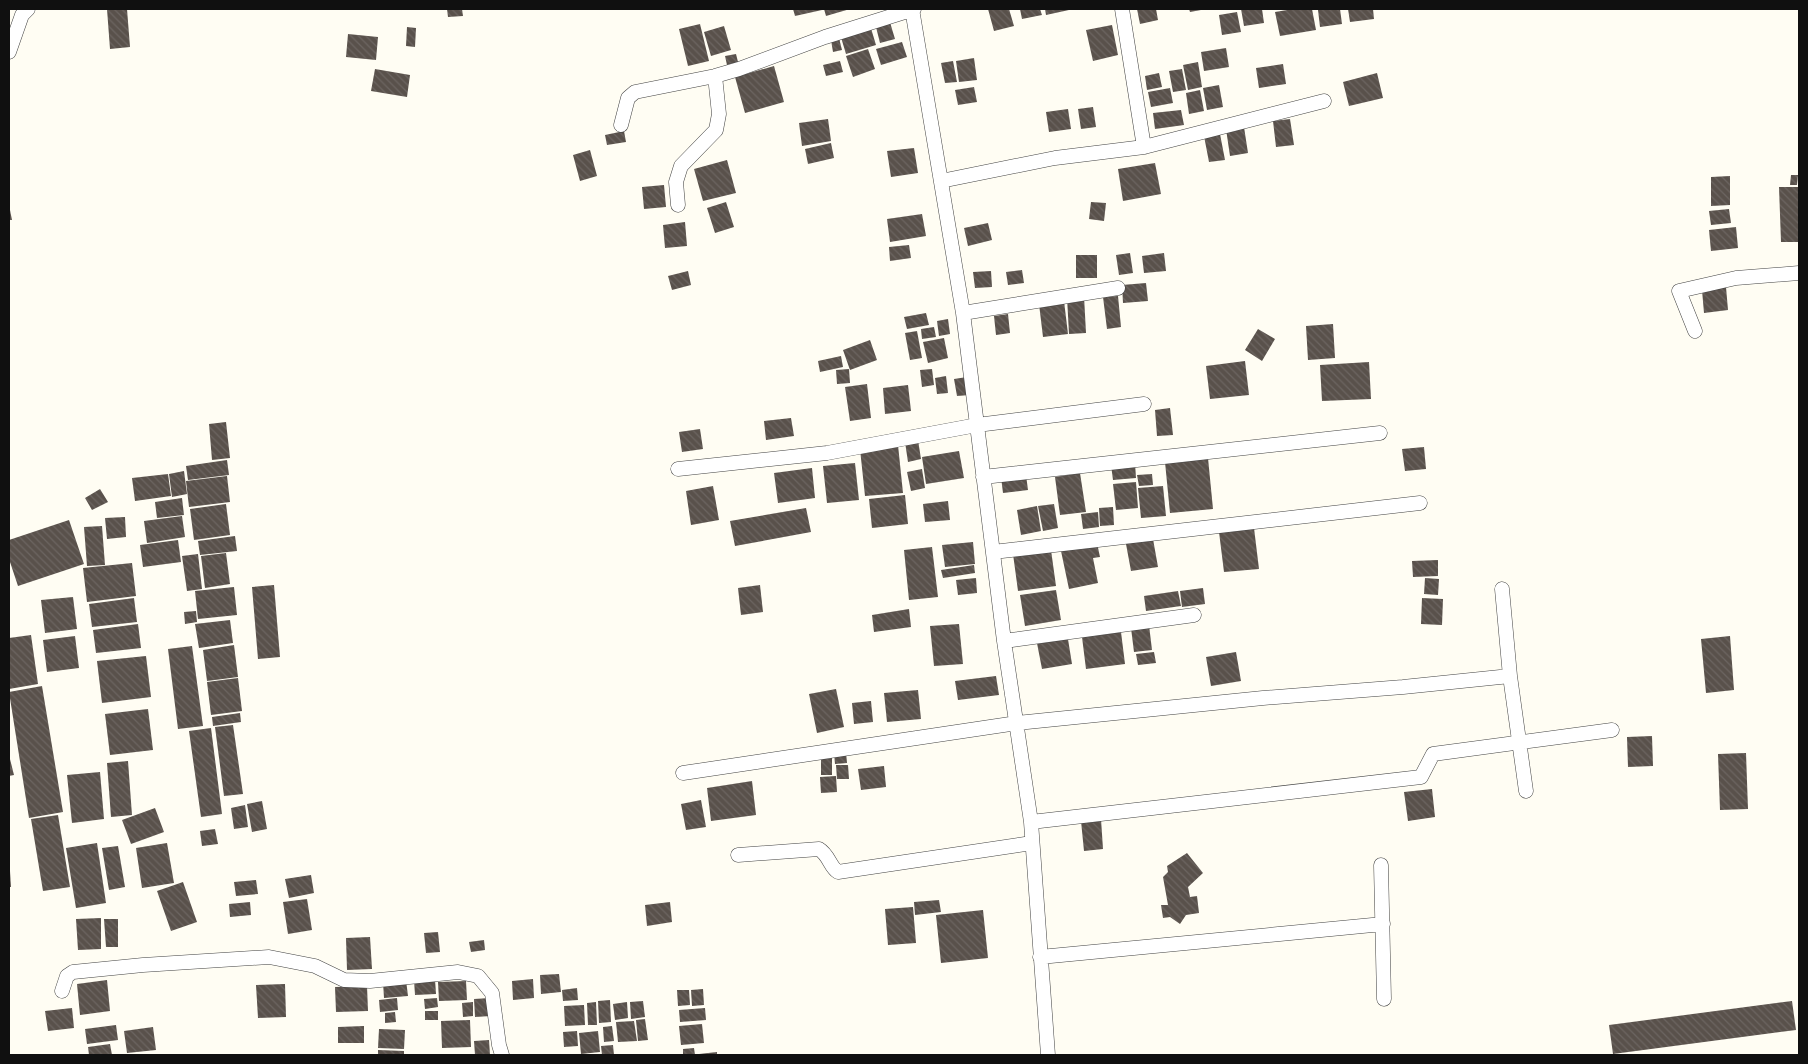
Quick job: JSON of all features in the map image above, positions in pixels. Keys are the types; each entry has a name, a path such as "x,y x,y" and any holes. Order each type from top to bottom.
{"street":[{"path":"9,52 22,15 28,9"},
{"path":"621,125 628,98 635,92 715,76 739,69 825,37 913,9 963,313 1004,641 1031,822 1048,1055"},
{"path":"1122,9 1144,147"},
{"path":"678,205 676,182 681,166 716,130 719,114 715,76"},
{"path":"941,181 1055,158 1144,147 1324,101"},
{"path":"1695,331 1679,291 1736,278 1799,273"},
{"path":"963,313 1118,288"},
{"path":"678,469 827,453 977,425 1144,404"},
{"path":"983,477 1380,433"},
{"path":"993,552 1420,503"},
{"path":"1502,589 1510,676 1526,791"},
{"path":"1004,641 1194,616"},
{"path":"683,773 1017,723 1263,698 1510,676"},
{"path":"1031,822 1421,777 1433,754 1612,730"},
{"path":"738,855 819,849 825,853 834,870 838,872 1032,843"},
{"path":"1381,866 1384,999"},
{"path":"1040,957 1383,924"},
{"path":"62,991 67,976 73,972 144,965 269,957 315,966 344,980 370,981 458,972 478,976 492,993 502,1055"}],"building":[{"path":"107,9 127,9 130,47 110,49"},
{"path":"447,9 462,9 463,16 448,17"},
{"path":"793,9 822,9 822,10 795,16"},
{"path":"824,9 850,9 826,16"},
{"path":"988,9 1009,9 1014,26 994,31"},
{"path":"1020,9 1040,9 1042,15 1022,19"},
{"path":"1045,9 1069,9 1069,10 1046,15"},
{"path":"1137,9 1156,9 1158,20 1140,24"},
{"path":"1189,9 1201,9 1201,10 1190,12"},
{"path":"1241,9 1262,9 1264,23 1244,26"},
{"path":"1293,9 1312,9 1316,30 1280,36 1275,12"},
{"path":"1340,9 1342,24 1320,27 1318,10"},
{"path":"1348,9 1373,9 1374,19 1350,22"},
{"path":"1237,12 1241,32 1222,35 1219,15"},
{"path":"889,19 895,39 880,43 875,23"},
{"path":"700,24 709,61 688,66 679,29"},
{"path":"870,25 876,45 846,54 840,34"},
{"path":"1112,25 1118,55 1093,61 1086,30"},
{"path":"724,26 731,50 711,56 704,32"},
{"path":"407,27 416,28 415,47 406,46"},
{"path":"348,34 378,37 376,60 346,57"},
{"path":"839,38 842,50 833,52 831,40"},
{"path":"902,42 907,57 881,65 876,49"},
{"path":"1226,48 1229,67 1204,71 1201,52"},
{"path":"868,49 875,69 853,77 846,56"},
{"path":"736,54 738,62 727,65 725,56"},
{"path":"974,58 977,80 959,82 956,61"},
{"path":"840,61 843,72 826,76 823,65"},
{"path":"953,61 957,82 945,83 941,63"},
{"path":"1198,62 1202,87 1188,90 1183,65"},
{"path":"1283,64 1286,84 1259,88 1256,68"},
{"path":"774,66 784,102 745,113 735,77"},
{"path":"375,69 410,75 407,97 371,91"},
{"path":"1182,69 1186,90 1173,92 1169,71"},
{"path":"1159,73 1162,87 1147,90 1145,76"},
{"path":"1377,73 1383,98 1349,106 1343,82"},
{"path":"1219,85 1223,107 1207,110 1203,88"},
{"path":"974,87 977,102 958,105 955,90"},
{"path":"1170,88 1173,103 1151,107 1148,92"},
{"path":"1200,90 1204,111 1189,114 1186,93"},
{"path":"1093,107 1096,127 1081,129 1078,109"},
{"path":"1068,109 1071,129 1049,132 1046,112"},
{"path":"1181,110 1184,125 1155,129 1153,113"},
{"path":"828,119 831,141 802,146 799,123"},
{"path":"1290,119 1294,145 1276,147 1273,121"},
{"path":"1244,127 1248,153 1230,156 1226,129"},
{"path":"624,131 626,142 607,145 605,135"},
{"path":"1220,134 1225,160 1209,162 1204,136"},
{"path":"831,143 834,158 808,164 805,149"},
{"path":"914,148 918,173 891,177 887,151"},
{"path":"590,150 597,176 580,181 573,155"},
{"path":"727,160 736,193 703,201 694,169"},
{"path":"1155,163 1161,194 1123,201 1118,169"},
{"path":"1791,175 1798,175 1797,185 1790,185"},
{"path":"1730,176 1730,205 1711,206 1711,177"},
{"path":"664,185 666,207 644,209 642,187"},
{"path":"1779,187 1799,187 1799,242 1781,242"},
{"path":"726,202 734,227 715,233 707,208"},
{"path":"1091,202 1106,203 1104,221 1089,219"},
{"path":"9,205 12,220 9,220"},
{"path":"1729,209 1731,223 1711,225 1709,211"},
{"path":"922,214 926,236 890,242 887,219"},
{"path":"685,222 687,246 665,248 663,225"},
{"path":"988,223 992,240 968,246 964,228"},
{"path":"1736,227 1738,248 1711,251 1709,230"},
{"path":"909,245 911,258 890,261 889,247"},
{"path":"1130,253 1133,273 1119,275 1116,255"},
{"path":"1164,253 1166,271 1144,273 1142,256"},
{"path":"1076,255 1097,255 1097,278 1076,278"},
{"path":"1022,270 1024,283 1008,285 1006,272"},
{"path":"688,271 691,285 672,290 668,276"},
{"path":"991,271 992,287 975,288 973,272"},
{"path":"1146,283 1148,301 1123,303 1122,285"},
{"path":"1726,287 1728,310 1704,313 1702,290"},
{"path":"1084,296 1086,333 1069,334 1067,297"},
{"path":"1118,296 1121,327 1107,329 1103,297"},
{"path":"1064,301 1068,334 1043,337 1039,304"},
{"path":"926,313 929,325 907,329 904,317"},
{"path":"1008,314 1010,333 996,335 994,316"},
{"path":"948,319 950,334 939,336 937,321"},
{"path":"1333,324 1335,358 1308,360 1306,326"},
{"path":"934,327 936,337 922,339 921,329"},
{"path":"1258,329 1275,339 1262,361 1245,350"},
{"path":"917,331 922,358 910,360 905,333"},
{"path":"944,338 948,358 928,363 923,342"},
{"path":"870,340 877,360 850,370 843,350"},
{"path":"841,356 843,367 820,372 818,361"},
{"path":"1245,361 1249,395 1210,399 1206,366"},
{"path":"1369,362 1371,399 1322,401 1320,365"},
{"path":"849,369 850,383 837,384 836,370"},
{"path":"932,369 934,385 922,387 920,370"},
{"path":"946,376 948,393 937,394 935,378"},
{"path":"967,377 970,395 957,396 954,379"},
{"path":"867,384 871,418 850,421 845,387"},
{"path":"908,385 911,411 885,414 883,388"},
{"path":"1170,408 1173,435 1157,436 1155,410"},
{"path":"791,418 794,436 766,440 764,421"},
{"path":"226,422 230,458 212,460 209,424"},
{"path":"700,429 703,449 682,452 679,432"},
{"path":"918,440 921,459 908,462 905,442"},
{"path":"898,445 903,493 865,496 860,449"},
{"path":"1424,447 1426,469 1405,471 1402,449"},
{"path":"959,451 964,478 926,484 922,457"},
{"path":"1208,458 1213,509 1170,513 1165,462"},
{"path":"227,460 229,475 188,480 186,466"},
{"path":"855,463 859,500 827,503 823,466"},
{"path":"1135,463 1136,478 1113,480 1111,465"},
{"path":"812,468 815,498 778,503 774,473"},
{"path":"922,469 925,488 911,491 907,472"},
{"path":"184,471 187,494 172,497 169,474"},
{"path":"1080,473 1086,512 1060,515 1055,477"},
{"path":"168,474 171,496 135,501 132,478"},
{"path":"1152,474 1153,485 1139,486 1137,475"},
{"path":"1026,475 1028,490 1003,493 1001,477"},
{"path":"227,476 230,502 189,507 186,481"},
{"path":"1136,482 1138,508 1116,510 1113,484"},
{"path":"713,486 719,520 691,525 686,491"},
{"path":"1163,486 1166,516 1141,518 1138,488"},
{"path":"100,489 108,502 92,510 85,498"},
{"path":"905,495 908,524 872,528 869,499"},
{"path":"182,498 184,515 157,518 155,502"},
{"path":"948,501 950,520 925,522 923,504"},
{"path":"226,504 230,535 194,540 190,509"},
{"path":"1054,504 1058,528 1043,531 1038,506"},
{"path":"1037,506 1041,531 1021,535 1017,510"},
{"path":"1113,507 1114,525 1100,526 1099,508"},
{"path":"806,508 811,532 735,546 730,521"},
{"path":"1098,512 1099,527 1083,529 1081,514"},
{"path":"182,516 185,537 147,543 144,521"},
{"path":"125,517 126,537 107,539 105,518"},
{"path":"69,520 84,564 18,586 9,559 9,540"},
{"path":"102,526 105,565 87,566 84,527"},
{"path":"1254,528 1259,569 1224,572 1219,532"},
{"path":"235,536 237,551 200,555 198,541"},
{"path":"1153,539 1158,567 1131,571 1126,544"},
{"path":"178,540 181,562 143,567 140,545"},
{"path":"973,542 975,564 945,567 942,545"},
{"path":"1097,543 1100,557 1093,558 1098,583 1069,589 1061,551"},
{"path":"932,547 938,597 909,600 904,550"},
{"path":"1051,550 1056,586 1018,591 1013,554"},
{"path":"226,553 230,584 205,588 201,556"},
{"path":"198,554 202,589 187,591 182,556"},
{"path":"1438,560 1438,576 1413,577 1412,561"},
{"path":"132,563 136,596 87,602 83,568"},
{"path":"974,565 975,573 943,578 941,570"},
{"path":"976,578 977,593 958,595 956,580"},
{"path":"1425,578 1439,579 1438,595 1424,594"},
{"path":"274,585 280,657 258,659 252,587"},
{"path":"760,585 763,612 741,615 738,588"},
{"path":"234,587 237,615 198,619 195,591"},
{"path":"1203,588 1205,604 1182,607 1180,591"},
{"path":"1056,590 1061,620 1025,626 1020,595"},
{"path":"1178,591 1181,606 1146,611 1144,596"},
{"path":"73,597 77,629 45,633 41,600"},
{"path":"134,598 137,622 92,627 89,604"},
{"path":"1422,598 1443,599 1442,625 1421,624"},
{"path":"909,609 911,627 874,632 872,615"},
{"path":"196,611 197,622 185,624 184,612"},
{"path":"230,620 233,643 199,648 195,624"},
{"path":"138,624 141,648 96,653 93,630"},
{"path":"959,624 963,664 934,666 930,626"},
{"path":"1149,625 1152,650 1134,652 1131,628"},
{"path":"1121,632 1125,664 1086,669 1082,637"},
{"path":"1067,633 1072,664 1042,669 1036,638"},
{"path":"31,635 38,684 9,689 9,638"},
{"path":"75,636 79,668 47,672 43,640"},
{"path":"1730,636 1734,690 1706,693 1701,639"},
{"path":"234,645 238,677 207,681 203,650"},
{"path":"192,646 203,726 178,729 168,649"},
{"path":"1154,652 1156,663 1138,665 1136,654"},
{"path":"1236,652 1241,681 1211,686 1206,657"},
{"path":"146,656 151,697 102,703 97,661"},
{"path":"996,676 999,695 958,700 955,681"},
{"path":"238,678 242,711 211,715 207,682"},
{"path":"42,686 63,812 29,818 9,692"},
{"path":"836,689 844,727 817,733 809,694"},
{"path":"918,690 921,719 887,722 884,693"},
{"path":"871,701 873,722 854,724 852,703"},
{"path":"148,709 153,750 110,755 105,714"},
{"path":"240,713 241,722 213,726 212,717"},
{"path":"233,725 243,794 224,796 215,727"},
{"path":"211,728 222,814 201,817 189,731"},
{"path":"1652,736 1653,766 1628,767 1627,737"},
{"path":"846,752 847,763 835,764 834,753"},
{"path":"1746,753 1748,809 1720,810 1718,754"},
{"path":"9,755 14,775 9,776"},
{"path":"832,758 832,775 821,775 821,759"},
{"path":"128,761 132,815 111,817 107,763"},
{"path":"836,765 848,765 849,779 837,779"},
{"path":"884,766 886,787 861,790 858,769"},
{"path":"100,772 104,819 72,823 67,775"},
{"path":"836,776 837,792 821,793 820,777"},
{"path":"752,781 756,815 711,821 707,788"},
{"path":"1432,789 1435,817 1408,821 1404,792"},
{"path":"701,800 706,827 686,830 681,804"},
{"path":"262,801 267,829 252,832 247,804"},
{"path":"245,805 248,827 234,829 231,808"},
{"path":"155,808 164,832 131,844 122,820"},
{"path":"58,815 70,887 43,891 31,819"},
{"path":"1101,819 1103,849 1084,851 1081,821"},
{"path":"215,829 218,844 202,846 200,831"},
{"path":"97,843 106,903 76,908 66,848"},
{"path":"167,843 174,883 142,888 136,848"},
{"path":"118,846 125,887 109,890 102,848"},
{"path":"1187,853 1203,873 1188,887 1190,897 1197,896 1199,913 1186,915 1180,924 1170,917 1163,918 1161,905 1168,905 1163,877 1168,872 1167,866"},
{"path":"10,871 11,887 9,887"},
{"path":"311,875 314,893 289,898 285,879"},
{"path":"256,880 258,894 236,896 234,882"},
{"path":"183,882 197,922 171,931 157,891"},
{"path":"307,899 312,930 288,934 283,902"},
{"path":"939,900 941,912 915,915 914,902"},
{"path":"250,902 251,915 230,917 229,904"},
{"path":"670,902 672,922 647,926 645,905"},
{"path":"913,907 916,943 888,945 885,909"},
{"path":"983,910 988,958 941,963 936,915"},
{"path":"101,918 101,949 78,950 76,919"},
{"path":"104,919 118,919 118,947 106,947"},
{"path":"438,932 440,952 426,953 424,933"},
{"path":"370,937 372,969 347,970 346,938"},
{"path":"484,940 485,950 471,952 469,942"},
{"path":"559,974 561,992 541,994 540,975"},
{"path":"435,979 436,994 415,995 414,980"},
{"path":"533,979 534,998 513,1000 512,981"},
{"path":"107,980 110,1011 80,1015 77,984"},
{"path":"406,980 408,996 384,998 383,982"},
{"path":"466,981 467,1000 439,1001 438,982"},
{"path":"285,984 286,1017 258,1018 256,985"},
{"path":"367,986 368,1011 336,1012 335,987"},
{"path":"577,988 578,1000 563,1001 562,990"},
{"path":"703,989 704,1005 692,1006 691,990"},
{"path":"677,990 689,990 690,1005 678,1006"},
{"path":"397,998 398,1010 380,1012 379,1000"},
{"path":"437,998 438,1007 425,1009 424,999"},
{"path":"490,998 491,1016 475,1017 474,999"},
{"path":"610,1000 611,1022 599,1023 598,1001"},
{"path":"643,1001 645,1017 631,1019 630,1002"},
{"path":"1792,1001 1796,1030 1613,1054 1609,1025"},
{"path":"473,1002 473,1016 463,1017 462,1003"},
{"path":"596,1002 597,1025 588,1025 587,1003"},
{"path":"627,1002 628,1018 615,1020 613,1004"},
{"path":"584,1005 585,1025 565,1026 564,1006"},
{"path":"72,1008 74,1028 48,1031 45,1011"},
{"path":"705,1008 706,1020 680,1022 679,1010"},
{"path":"425,1011 438,1011 438,1020 425,1020"},
{"path":"395,1012 396,1022 385,1023 385,1013"},
{"path":"645,1019 648,1040 638,1041 636,1020"},
{"path":"470,1020 471,1047 442,1048 441,1021"},
{"path":"634,1021 637,1041 618,1042 616,1022"},
{"path":"702,1024 704,1043 681,1045 679,1026"},
{"path":"116,1025 118,1040 87,1044 85,1029"},
{"path":"364,1026 364,1043 338,1043 338,1027"},
{"path":"612,1026 614,1041 604,1042 603,1027"},
{"path":"153,1027 156,1050 127,1053 124,1031"},
{"path":"379,1029 405,1030 404,1049 378,1048"},
{"path":"577,1031 578,1046 564,1047 563,1032"},
{"path":"598,1031 600,1052 581,1054 579,1033"},
{"path":"489,1040 490,1055 475,1055 474,1041"},
{"path":"110,1044 112,1055 89,1055 88,1047"},
{"path":"613,1045 614,1055 602,1055 601,1046"},
{"path":"694,1048 695,1055 683,1055 683,1049"},
{"path":"378,1050 404,1051 404,1055 378,1055"},
{"path":"717,1052 717,1055 699,1055 699,1054"}]}
